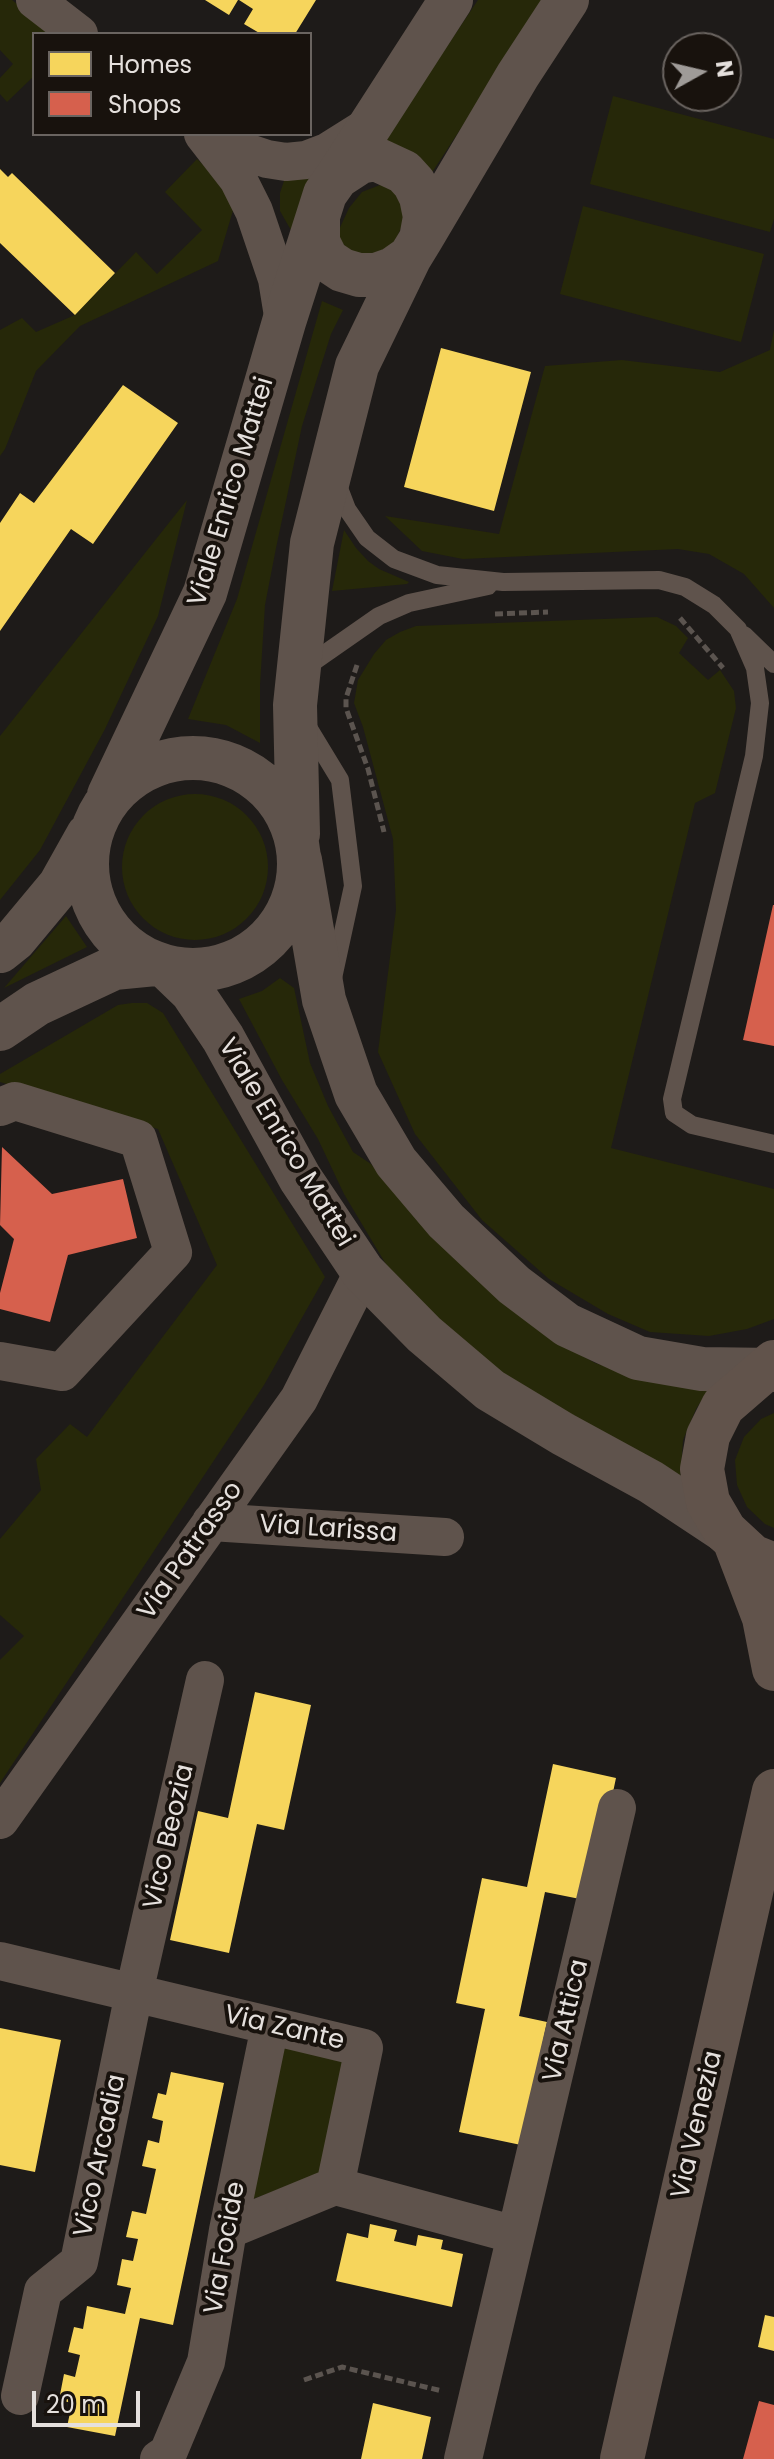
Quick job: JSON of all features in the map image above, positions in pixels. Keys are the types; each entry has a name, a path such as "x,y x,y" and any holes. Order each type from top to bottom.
{"main road":[{"path":"767,1372 723,1406 708,1436 702,1469 708,1502 730,1537 764,1618 774,1669"},
{"path":"730,1537 752,1556 774,1565"},
{"name":"Via Venezia","path":"622,2459 774,1791"}],"street":[{"path":"35,0 76,32"},
{"path":"317,243 325,194 451,0"},
{"path":"0,1029 37,1004 114,968 161,965 205,970 243,959 274,934 294,900 299,852 296,689 312,543 357,366 416,248 518,75 567,0"},
{"path":"205,136 238,179 254,211 277,279 284,322"},
{"path":"214,136 237,149 267,159 286,162 352,153 404,172 421,197 425,217 416,248 393,269 376,275 359,275 342,270 317,243 274,238 254,211"},
{"name":"Viale Enrico Mattei","path":"100,812 205,593 284,322 317,243"},
{"path":"0,951 15,939 60,885 100,812 135,773 174,758 216,759 254,775 283,805 299,852 327,1008 356,1094 396,1162 446,1221 514,1285 567,1325 638,1358 702,1369 767,1372"},
{"path":"100,812 87,855 90,889 103,921 126,947 161,965"},
{"name":"Viale Enrico Mattei","path":"161,965 192,992 223,1038 300,1178 363,1272 424,1334 490,1390 651,1482 730,1537"},
{"path":"0,1107 15,1101 138,1139 173,1252 62,1372 0,1361"},
{"name":"Via Patrasso","path":"0,1820 299,1399 363,1272"},
{"name":"Via Larissa","path":"211,1522 445,1537"},
{"name":"Vico Beozia","path":"134,1993 205,1680"},
{"name":"Via Attica","path":"463,2459 617,1808"},
{"name":"Via Zante","path":"0,1961 364,2048 335,2186"},
{"name":"Vico Arcadia","path":"20,2396 43,2291 79,2262 134,1993"},
{"name":"Via Focide","path":"159,2459 168,2453 206,2362 228,2230 270,2026"},
{"path":"228,2230 335,2186 516,2235"}],"lane":[{"path":"331,468 347,509 367,538 394,559 437,575 503,582 659,580 685,587 714,605 774,664"},
{"path":"327,1008 353,886 340,780 296,689 379,616 409,603 503,582"},
{"path":"738,629 755,668 760,703 754,756 672,1099 674,1113 692,1125 774,1144"},
{"path":"756,737 774,706"}],"path":[{"path":"495,614 557,611"},
{"path":"677,615 726,671"},
{"path":"360,661 353,672 346,708 368,769 384,832"},
{"path":"304,2380 342,2367 477,2400"}],"green space":[{"path":"0,0 12,0 51,31 32,32 32,78 7,102 0,94 0,78 13,64 0,50"},
{"path":"478,0 545,0 431,174 385,139"},
{"path":"613,96 662,109 662,112 673,112 774,139 774,219 770,232 590,184"},
{"path":"197,159 237,197 218,261 80,326 36,371 0,456 0,330 22,318 36,332 75,315 136,252 157,274 202,230 165,192"},
{"path":"322,173 292,232 280,211 284,181"},
{"path":"380,185 393,186 404,200 405,220 393,245 352,264 337,234 349,208 362,192"},
{"path":"583,206 764,254 741,342 560,294"},
{"path":"322,301 343,310 331,334 302,426 265,605 260,743 226,725 188,719 237,599"},
{"path":"774,330 774,608 744,574 709,554 678,549 463,559 422,551 385,516 499,534 545,366 622,360 720,372 770,350"},
{"path":"187,500 158,616 105,729 40,850 0,900 0,736"},
{"path":"344,530 368,561 409,582 332,591"},
{"path":"657,617 676,626 688,638 679,653 708,680 720,670 734,691 736,708 715,793 695,803 611,1148 774,1189 774,1319 747,1329 709,1336 650,1332 608,1314 549,1279 482,1220 415,1134 378,1052 396,910 393,839 354,703 358,680 374,654 386,640 416,626"},
{"path":"195,794 223,799 247,815 263,839 268,867 263,895 247,919 223,935 195,940 167,935 143,919 127,895 122,867 127,839 143,815 167,799"},
{"path":"66,916 87,947 4,988"},
{"path":"280,978 294,988 310,1063 328,1106 353,1152 371,1164 414,1216 547,1335 595,1363 636,1376 709,1389 696,1409 683,1440 680,1482 462,1351 396,1281 344,1194 318,1139 239,999 262,991"},
{"path":"147,1003 163,1013 325,1277 264,1385 0,1783 0,1660 24,1636 0,1615 0,1539 41,1490 36,1459 70,1424 87,1437 217,1265 158,1129 0,1082 0,1074 118,1005"},
{"path":"774,1413 774,1528 747,1507 737,1485 735,1460 744,1437 761,1419"},
{"path":"281,2047 345,2061 321,2174 250,2200"}],"building: Homes":[{"path":"205,0 238,0 229,15"},
{"path":"239,0 316,0 296,32 258,32 244,24 253,9"},
{"path":"0,169 8,177 12,173 115,273 75,315 0,243"},
{"path":"441,348 531,372 494,511 404,487"},
{"path":"123,385 178,423 93,544 71,529 0,631 0,523 20,493 34,503"},
{"path":"255,1692 311,1705 284,1830 257,1824 229,1953 170,1940 198,1811 228,1818"},
{"path":"553,1764 616,1778 590,1901 545,1892 519,2016 547,2022 521,2145 459,2132 485,2009 456,2003 482,1878 527,1887"},
{"path":"0,2028 61,2040 35,2172 0,2165"},
{"path":"171,2072 224,2083 173,2325 140,2318 115,2436 67,2427 72,2403 59,2400 64,2374 75,2377 80,2355 68,2352 74,2327 83,2329 87,2306 125,2314 131,2288 117,2285 122,2259 133,2261 138,2239 126,2237 132,2211 146,2214 156,2169 142,2166 148,2140 159,2143 163,2121 152,2118 158,2093 166,2095"},
{"path":"370,2224 397,2230 394,2241 416,2246 418,2235 443,2240 441,2249 463,2254 452,2307 336,2281 347,2233 368,2238"},
{"path":"765,2315 774,2317 774,2351 758,2347"},
{"path":"373,2403 431,2417 422,2459 361,2459"}],"building: Shops":[{"path":"774,905 774,1046 743,1040"},
{"path":"2,1147 52,1194 123,1179 137,1238 68,1255 50,1322 0,1309 0,1293 14,1239 0,1225"},
{"path":"759,2401 774,2405 774,2459 743,2459"}]}
